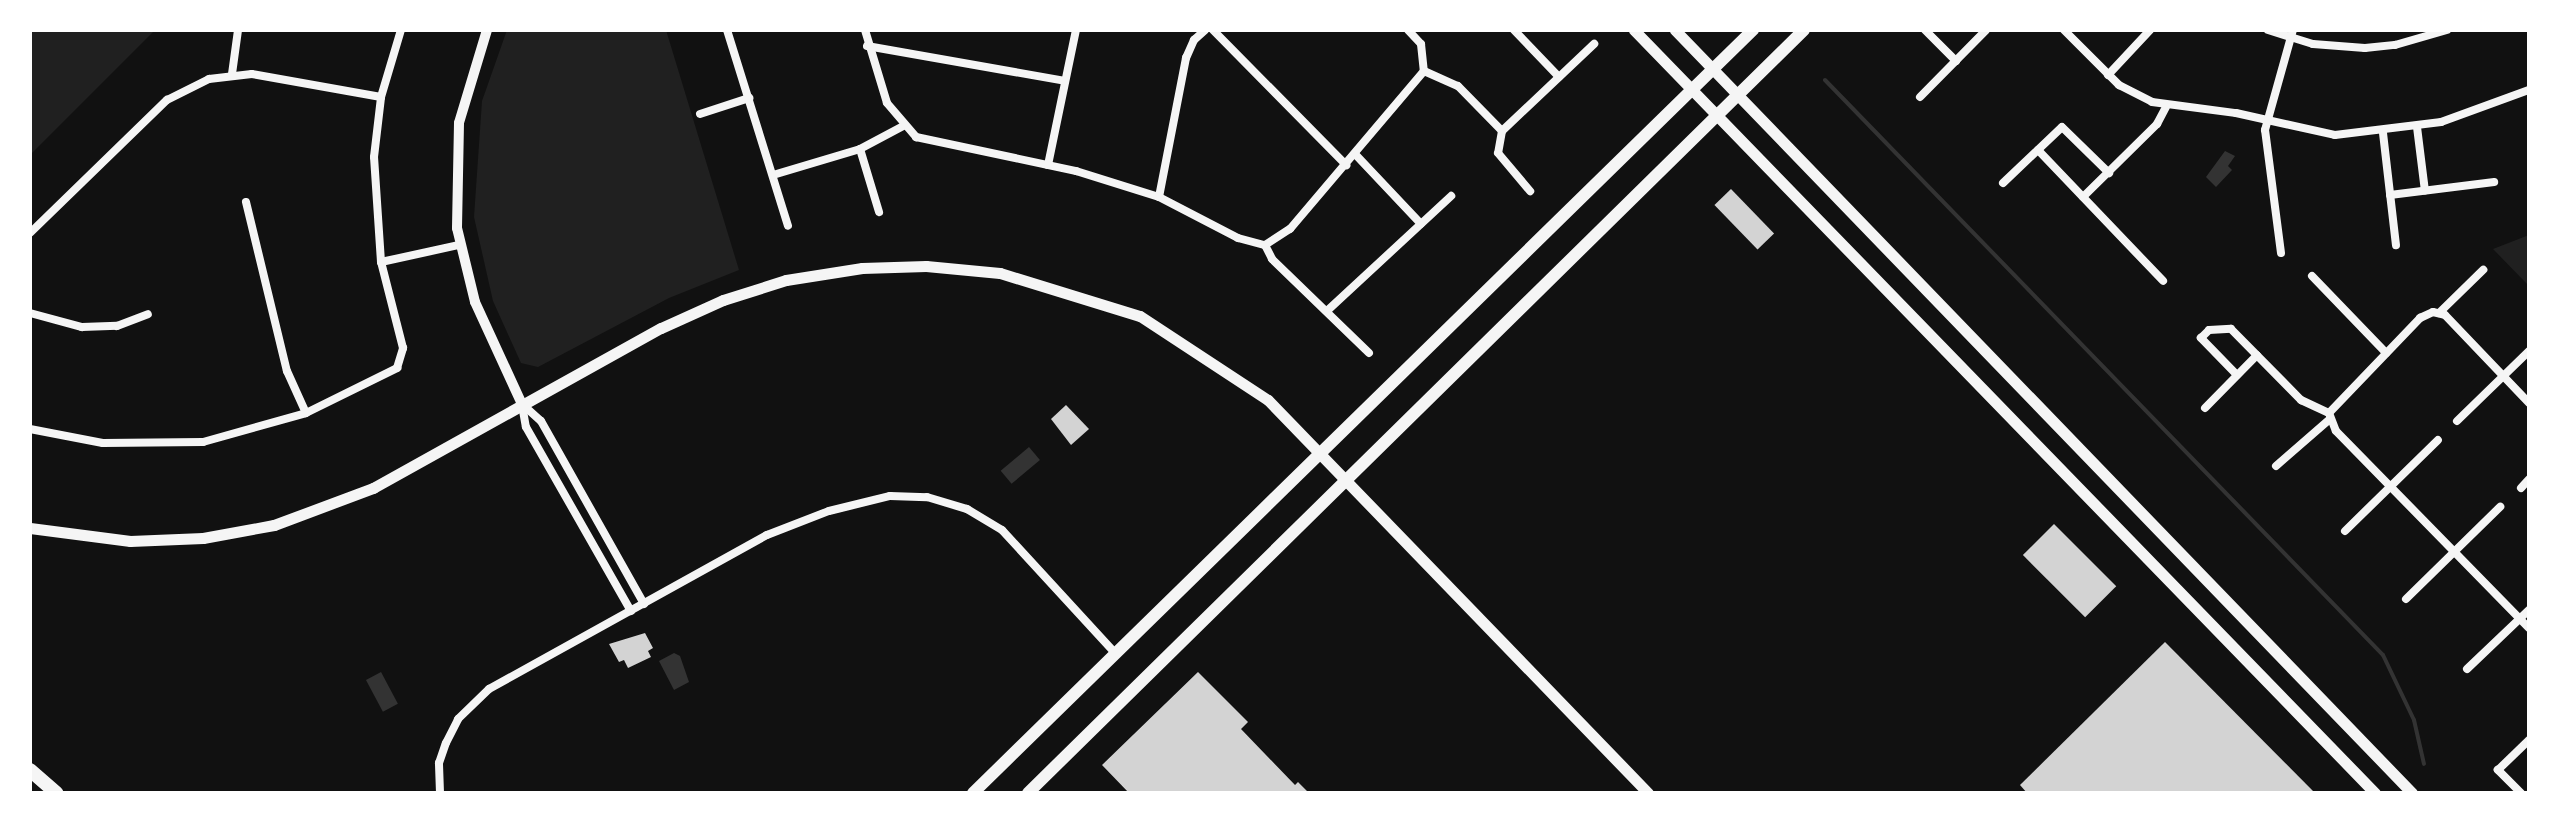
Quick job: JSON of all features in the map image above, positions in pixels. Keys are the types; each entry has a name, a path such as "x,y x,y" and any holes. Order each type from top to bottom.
{"highway":[{"path":"30,770 56,793"}],"main road":[{"path":"1634,30 2375,793"},
{"path":"1675,30 2412,793"},
{"path":"977,792 1115,653 1753,30"},
{"path":"1028,793 1804,30"},
{"path":"30,528 91,539 158,541 274,525 373,488 661,328 760,288 862,268 968,268 1044,282 1140,316 1253,388 1320,452 1648,793"}],"street":[{"path":"232,74 238,30"},
{"path":"30,429 63,438 153,445 228,436 306,413 388,374 401,360 403,348 381,262 374,157 381,97 401,30"},
{"path":"487,30 459,123 454,172 459,245 475,302 522,404 526,427 631,611"},
{"path":"727,30 788,226"},
{"path":"865,30 867,46 887,103 903,126 932,144 1048,165 1159,197 1238,238 1265,245 1290,229 1424,71 1421,44 1408,30"},
{"path":"1048,165 1076,30"},
{"path":"1159,197 1186,58 1194,40 1205,30"},
{"path":"1213,30 1346,165"},
{"path":"1514,30 1559,77"},
{"path":"1920,97 1986,30"},
{"path":"2064,30 2108,75 2166,107 2222,111 2335,135 2383,133 2417,127 2529,90"},
{"path":"2108,75 2150,30"},
{"path":"2268,30 2365,48 2395,45 2447,30"},
{"path":"1931,32 1956,61"},
{"path":"2281,253 2267,122 2292,34"},
{"path":"1530,191 1498,153 1502,131 1594,44"},
{"path":"867,46 1065,81"},
{"path":"1424,71 1458,86 1502,131"},
{"path":"30,233 167,100 232,74 381,97"},
{"path":"700,114 749,98"},
{"path":"2083,197 2157,124 2166,107"},
{"path":"773,175 860,149 903,126"},
{"path":"2003,183 2062,127 2109,173"},
{"path":"2417,127 2425,191"},
{"path":"2383,133 2396,245"},
{"path":"860,149 879,212"},
{"path":"2038,150 2163,281"},
{"path":"1355,154 1421,224"},
{"path":"2390,195 2494,182"},
{"path":"1328,310 1451,196"},
{"path":"246,202 287,371 306,413"},
{"path":"381,262 459,245"},
{"path":"1265,245 1272,259 1369,353"},
{"path":"2276,466 2329,416 2386,353 2483,270"},
{"path":"2312,276 2386,353"},
{"path":"2436,312 2529,403"},
{"path":"30,313 82,327 117,326 148,314"},
{"path":"2237,375 2201,338 2209,330 2231,329 2301,400 2329,416 2454,553 2529,628"},
{"path":"2457,421 2529,351"},
{"path":"2205,408 2257,355"},
{"path":"522,404 541,421 644,604"},
{"path":"2345,531 2438,440"},
{"path":"2521,488 2529,479"},
{"path":"440,793 439,763 446,743 458,719 489,689 809,518 890,496 927,497 967,509 1002,530 1115,653"},
{"path":"2406,599 2500,507"},
{"path":"2467,669 2529,610"},
{"path":"2521,793 2498,770 2529,740"}],"shaded area":[{"path":"30,30 155,30 30,155"},
{"path":"507,30 666,30 739,270 669,298 538,367 521,363 493,301 474,217 482,101"},
{"path":"2225,151 2235,156 2228,166 2232,170 2216,187 2206,177"},
{"path":"2529,235 2529,286 2493,249"},
{"path":"1029,447 1040,460 1012,484 1001,471"},
{"path":"674,653 680,656 689,682 674,690 659,661"},
{"path":"381,672 398,704 383,712 366,680"}],"building":[{"path":"1731,189 1774,234 1758,250 1714,205"},
{"path":"1066,405 1089,429 1071,445 1051,419"},
{"path":"2054,524 2116,586 2085,617 2023,555"},
{"path":"645,633 653,648 648,651 651,657 628,668 624,660 619,662 609,644"},
{"path":"2165,642 2315,793 2027,793 2020,785"},
{"path":"1198,672 1248,722 1241,729 1295,785 1298,782 1309,793 1129,793 1102,765"}],"waterway":[{"path":"1825,80 2383,655 2414,720 2424,764"}]}
